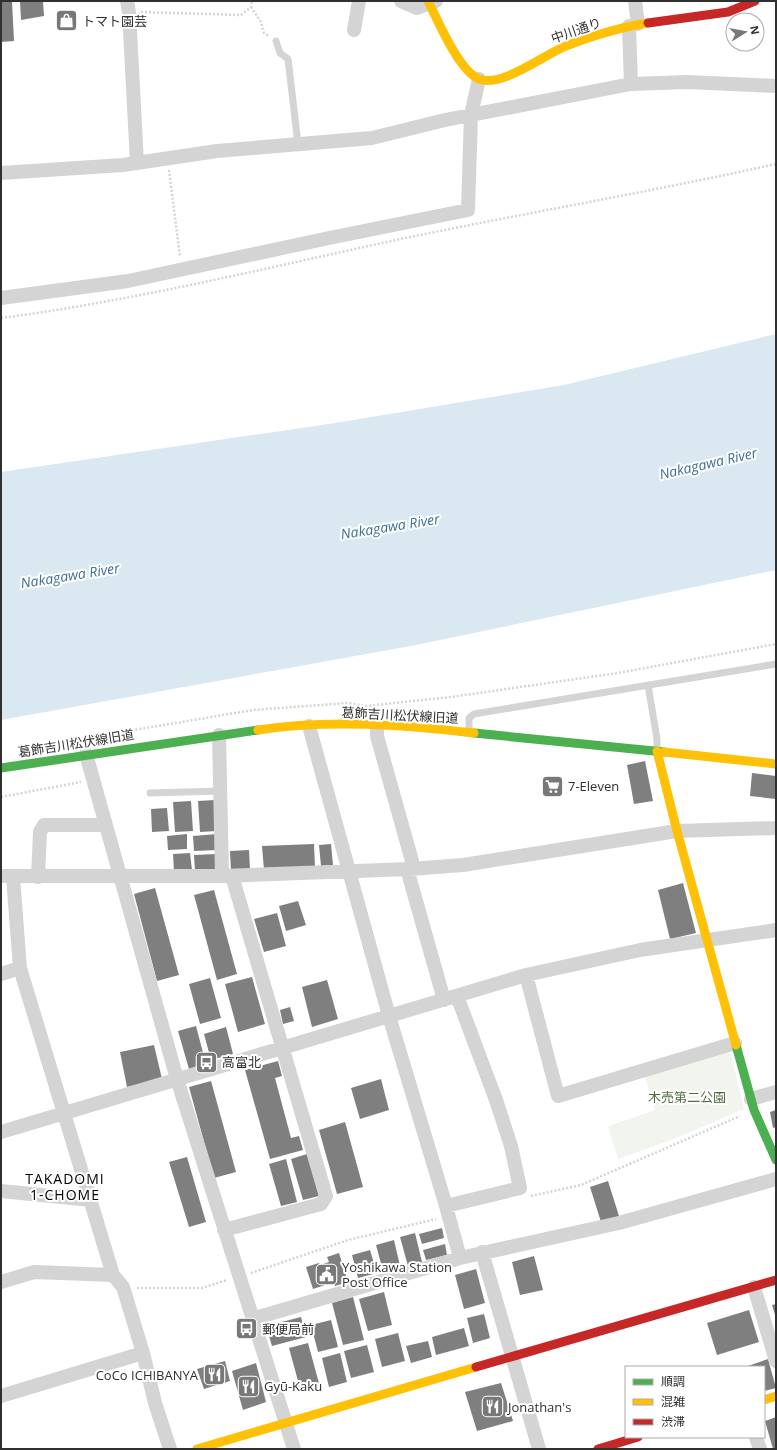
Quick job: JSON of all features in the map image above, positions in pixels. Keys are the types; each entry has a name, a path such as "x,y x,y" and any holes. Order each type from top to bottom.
{"street":[{"path":"354,30 359,1"},
{"path":"1,298 128,280 468,210 471,115 479,79 461,63 449,44 431,2 416,8 401,1"},
{"path":"631,84 635,1"},
{"name":"中川通り","path":"479,79 493,80 511,75 564,46 634,25 728,12 755,1"},
{"path":"128,6 136,164"},
{"path":"1,173 136,164 217,151 372,138 471,115 631,84 687,82 776,86"},
{"path":"377,725 377,736 412,861 409,876 450,998 507,1133 520,1188 447,1211"},
{"name":"葛飾吉川松伏線旧道","path":"1,768 86,754 276,727 377,725 469,732 776,764"},
{"path":"309,726 389,1016 460,1258"},
{"path":"219,735 220,791 227,876 283,1048 326,1196 321,1204 224,1230"},
{"path":"657,751 706,941 752,1105 776,1160"},
{"path":"86,754 177,1079 238,1277 287,1423 294,1449"},
{"path":"38,877 39,838 40,832 44,825 106,825"},
{"path":"170,1449 155,1402 143,1353 123,1288 112,1275 91,1200 20,968 7,877 227,876 410,869 463,865 677,831 776,828"},
{"path":"1,1132 526,975 640,950 776,930"},
{"path":"1,974 20,968"},
{"path":"526,975 558,1096 735,1043"},
{"path":"752,1105 776,1092"},
{"path":"252,1319 482,1252 619,1223 776,1179"},
{"path":"1,1191 91,1200"},
{"path":"482,1252 539,1449"},
{"path":"1,1282 34,1272 112,1275"},
{"path":"197,1449 776,1280"},
{"path":"754,1287 776,1361"},
{"path":"1,1396 143,1353"},
{"path":"765,1400 776,1396"},
{"path":"598,1449 635,1438"},
{"path":"756,1438 760,1449"}],"lane":[{"path":"276,41 280,54 288,59 298,144"},
{"path":"469,732 469,718 474,714 776,664"},
{"path":"648,685 657,740 657,751"},
{"path":"150,793 220,791"}],"path":[{"path":"128,6 241,15 251,7 252,1"},
{"path":"251,7 261,22 264,33 276,41"},
{"path":"167,158 182,269"},
{"path":"1,318 83,306 147,294 414,236 673,186 776,164"},
{"path":"86,738 252,710 348,702 366,706 451,697 603,675 776,644"},
{"path":"1,797 68,785"},
{"path":"526,1198 581,1185 752,1105"},
{"path":"123,1288 202,1288 348,1240 447,1211"}],"green space":[{"name":"木売第二公園","path":"725,1050 731,1054 744,1109 674,1139 618,1159 608,1126 655,1110 645,1077"}],"water":[{"name":"Nakagawa River","path":"776,334 776,570 416,645 1,720 1,472 335,423 564,385"}],"building":[{"path":"1,1 12,1 14,41 1,42"},
{"path":"20,1 43,1 44,16 21,20"},
{"path":"645,761 653,801 634,804 627,765"},
{"path":"752,773 776,776 776,799 750,796"},
{"path":"215,800 217,831 200,832 198,801"},
{"path":"191,801 193,831 175,832 173,802"},
{"path":"167,808 169,831 152,832 151,809"},
{"path":"187,834 187,849 168,850 167,836"},
{"path":"217,834 218,850 194,851 193,836"},
{"path":"314,844 315,867 264,870 262,846"},
{"path":"331,844 333,865 321,866 319,845"},
{"path":"249,850 250,870 231,871 230,851"},
{"path":"190,853 192,870 174,871 173,854"},
{"path":"216,854 217,869 195,871 194,855"},
{"path":"683,883 696,933 670,939 658,890"},
{"path":"155,888 179,975 157,981 134,894"},
{"path":"214,890 237,974 217,980 194,895"},
{"path":"298,901 306,925 286,931 279,906"},
{"path":"277,913 286,946 264,952 254,919"},
{"path":"252,977 265,1024 238,1032 225,984"},
{"path":"210,978 221,1018 200,1024 189,984"},
{"path":"327,980 338,1019 312,1027 302,987"},
{"path":"290,1007 294,1021 283,1024 280,1010"},
{"path":"196,1026 206,1064 189,1069 178,1031"},
{"path":"226,1027 233,1054 211,1060 204,1034"},
{"path":"154,1045 162,1079 127,1087 120,1052"},
{"path":"278,1061 282,1076 275,1078 291,1138 299,1136 303,1150 270,1159 245,1070"},
{"path":"381,1079 389,1110 360,1119 351,1088"},
{"path":"211,1081 236,1172 214,1178 189,1087"},
{"path":"776,1110 776,1127 773,1128 770,1112"},
{"path":"345,1122 363,1187 337,1194 319,1130"},
{"path":"307,1154 319,1196 303,1200 291,1159"},
{"path":"187,1157 206,1222 189,1227 169,1162"},
{"path":"286,1159 297,1202 281,1206 269,1164"},
{"path":"608,1181 619,1216 601,1222 590,1187"},
{"path":"442,1228 444,1238 422,1244 419,1234"},
{"path":"415,1233 422,1262 408,1266 400,1237"},
{"path":"394,1240 400,1266 383,1271 376,1245"},
{"path":"445,1244 447,1255 426,1260 423,1250"},
{"path":"370,1250 377,1273 358,1278 352,1255"},
{"path":"339,1253 348,1282 335,1286 334,1282 313,1289 306,1267 329,1262 327,1257"},
{"path":"534,1256 543,1290 520,1295 512,1262"},
{"path":"476,1269 485,1303 464,1309 455,1275"},
{"path":"384,1292 392,1325 368,1331 359,1299"},
{"path":"353,1297 364,1340 343,1345 332,1303"},
{"path":"776,1304 776,1318 772,1305"},
{"path":"749,1310 759,1342 717,1355 707,1323"},
{"path":"484,1314 490,1338 473,1343 467,1318"},
{"path":"301,1317 306,1337 272,1346 266,1326"},
{"path":"331,1320 338,1347 318,1352 311,1325"},
{"path":"464,1328 469,1346 436,1355 432,1337"},
{"path":"398,1333 405,1361 382,1367 375,1339"},
{"path":"428,1341 432,1357 411,1363 406,1346"},
{"path":"308,1343 320,1387 301,1392 289,1348"},
{"path":"367,1345 374,1372 351,1378 344,1351"},
{"path":"340,1353 347,1382 329,1387 322,1358"},
{"path":"768,1359 776,1388 765,1391 765,1366 748,1366"},
{"name":"CoCo ICHIBANYA","path":"225,1361 230,1381 204,1389 197,1369"},
{"name":"Gyū-Kaku","path":"256,1363 266,1402 243,1410 232,1371"},
{"path":"501,1383 513,1421 477,1431 465,1392"},
{"path":"776,1417 776,1449 773,1449 765,1421"}],"traffic: fast":[{"path":"1,768 258,730"},
{"path":"474,733 664,752"},
{"path":"736,1045 754,1110 776,1160"}],"traffic: slow":[{"path":"428,1 443,32 464,66 471,74 479,79 488,80 499,79 511,75 557,50 576,42 617,29 648,23"},
{"path":"258,730 312,725 366,724 474,733"},
{"path":"657,751 677,831 736,1045"},
{"path":"664,752 776,764"},
{"path":"197,1449 476,1367"},
{"path":"765,1400 776,1396"}],"traffic: jam":[{"path":"648,23 728,12 755,1"},
{"path":"476,1367 776,1280"},
{"path":"598,1449 635,1438"}],"place":[{"name":"トマト園芸","path":"67,21"},
{"name":"7-Eleven","path":"553,786"},
{"name":"高富北","path":"207,1062"},
{"name":"Yoshikawa Station Post Office","path":"326,1274"},
{"name":"郵便局前","path":"246,1329"},
{"name":"CoCo ICHIBANYA","path":"214,1375"},
{"name":"Gyū-Kaku","path":"249,1386"},
{"name":"Jonathan's","path":"492,1407"}],"district":[{"name":"TAKADOMI 1-CHOME","path":"65,1186"}]}
